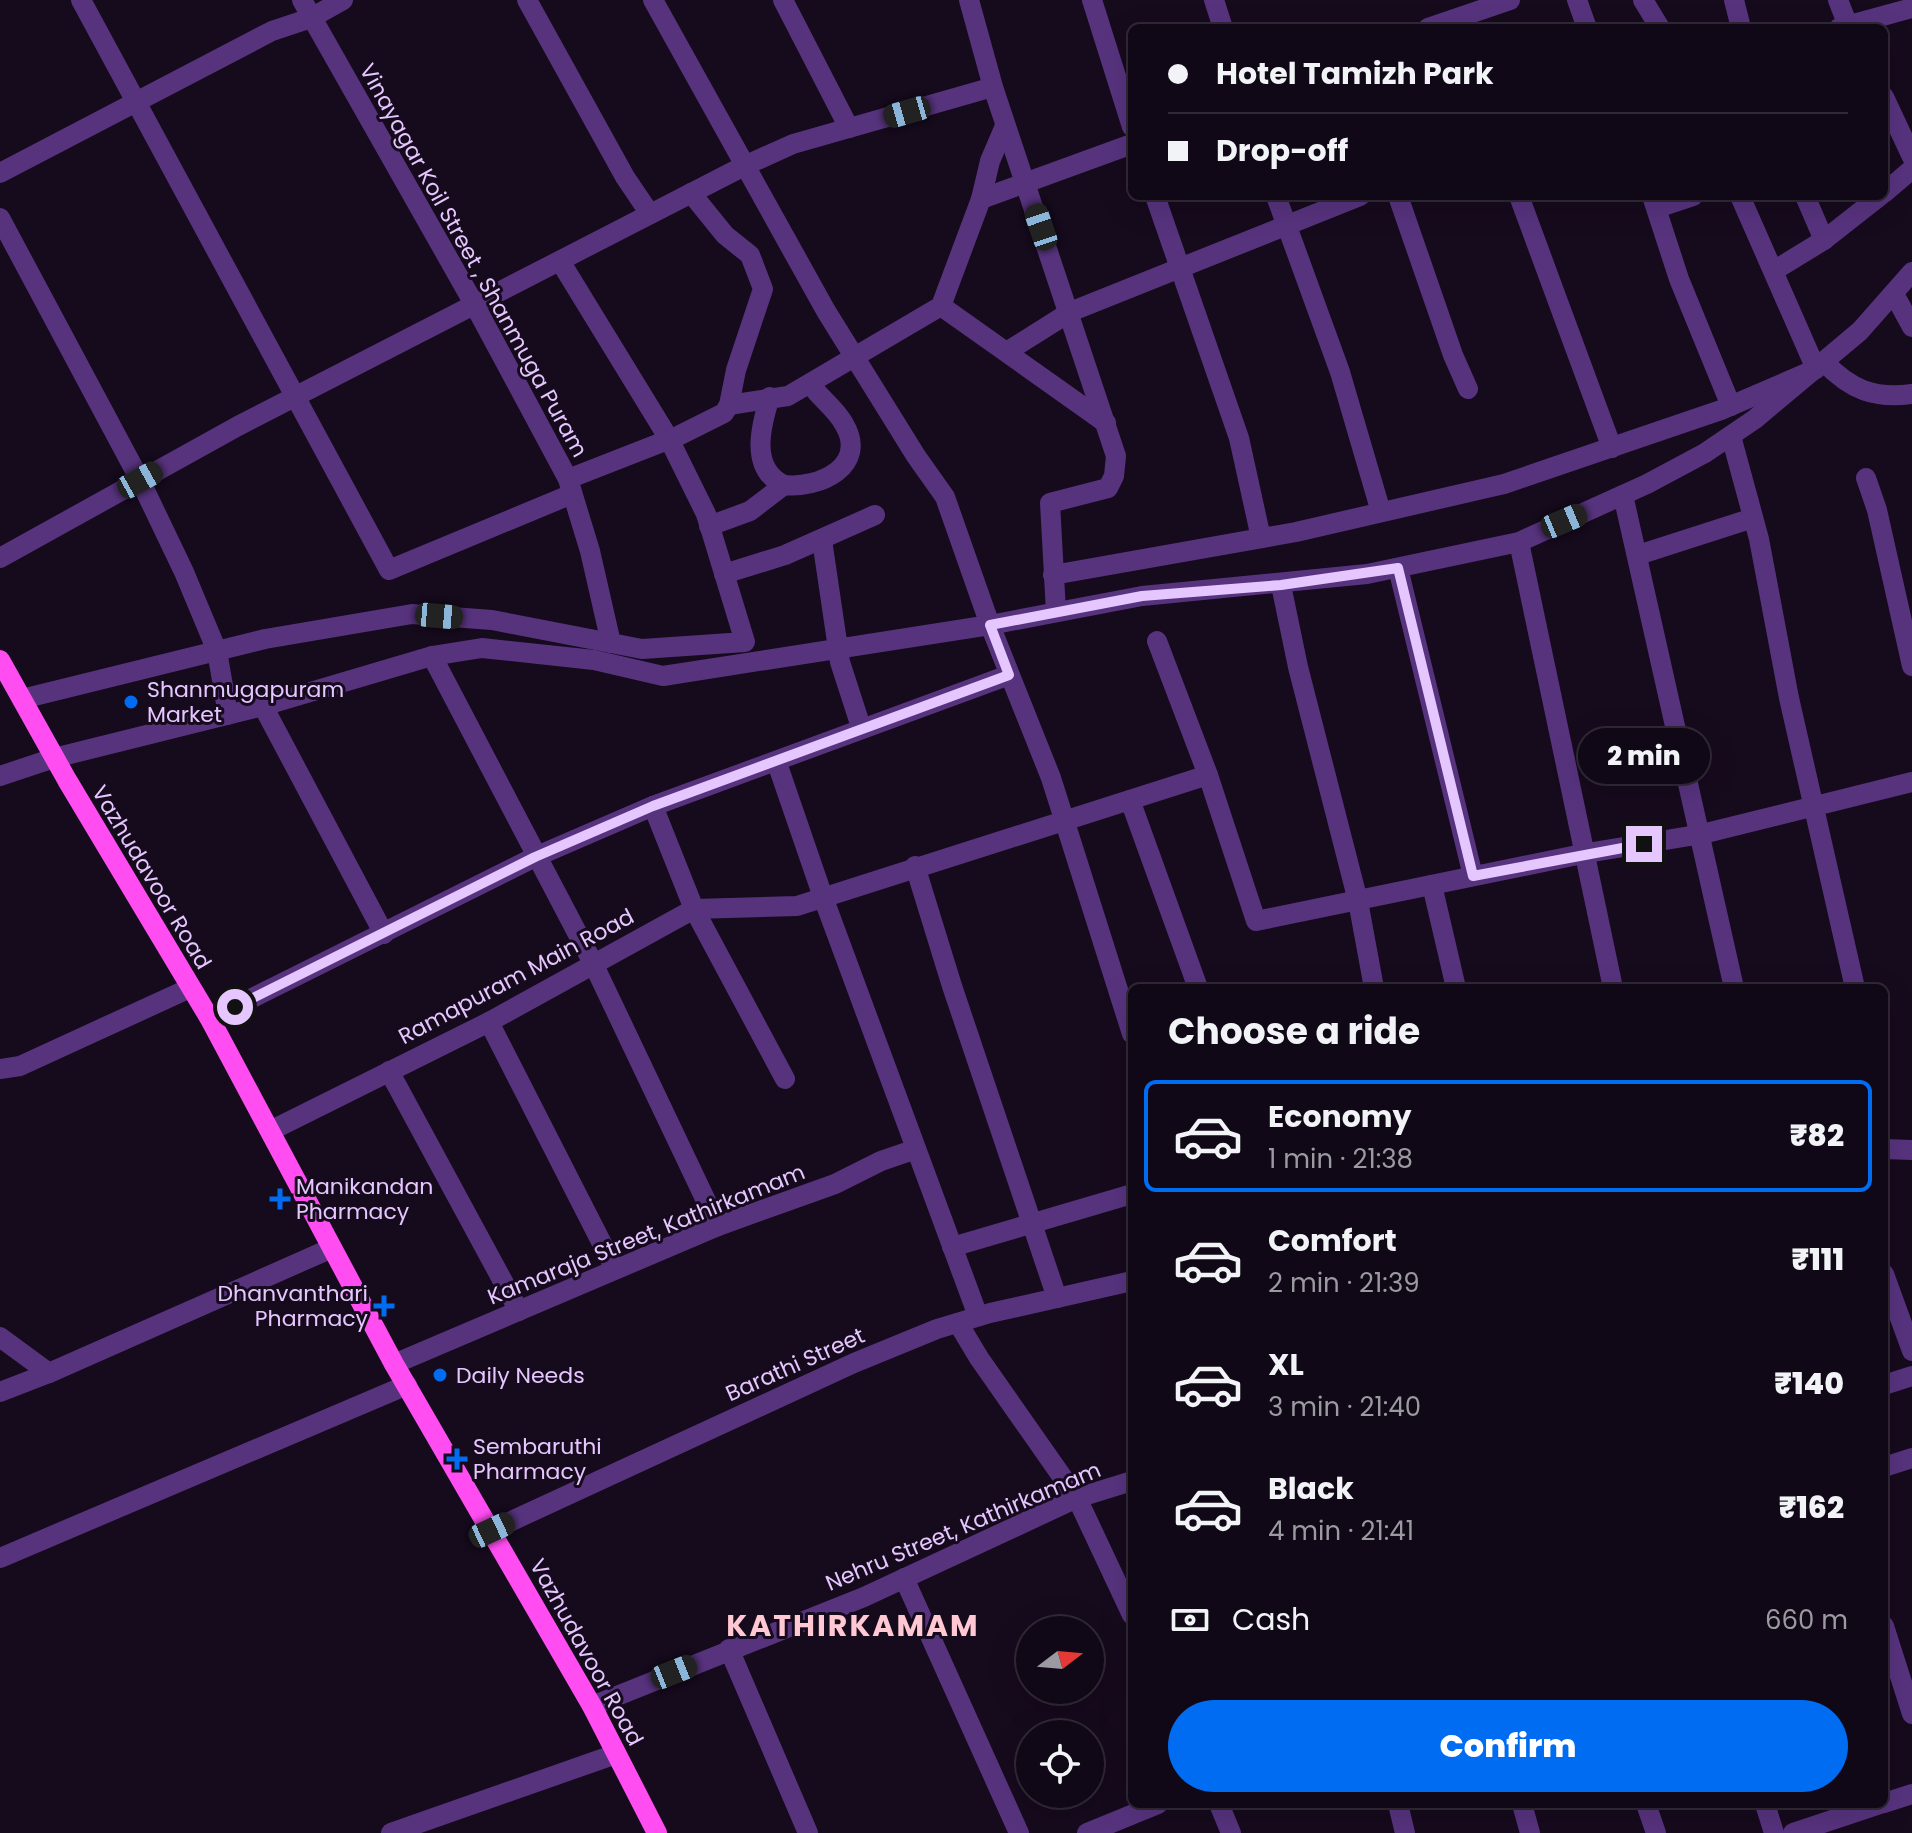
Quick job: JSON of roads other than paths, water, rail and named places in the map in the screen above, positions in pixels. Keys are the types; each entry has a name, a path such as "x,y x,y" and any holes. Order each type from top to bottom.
{"main road":[{"name":"Vazhudavoor Road","path":"0,660 54,758 210,1019 394,1364 592,1706 657,1833"}],"street":[{"path":"81,0 389,570 724,413 763,289 750,255 725,235 691,193"},
{"path":"0,173 272,31 306,9 343,0"},
{"path":"527,0 625,177 650,214"},
{"path":"653,0 855,358 945,497 1064,819 1085,896 1128,1022"},
{"path":"783,0 849,128"},
{"path":"969,0 1005,126 1116,456 1114,476 1108,488 1050,503 1056,612"},
{"path":"1092,0 1128,114"},
{"path":"1214,0 1222,24"},
{"path":"1438,24 1510,0"},
{"path":"1577,0 1586,24"},
{"path":"1643,0 1658,24"},
{"path":"1734,0 1740,24"},
{"path":"1838,0 1844,24"},
{"path":"1856,24 1912,8"},
{"name":"Vinayagar Koil Street , Shanmuga Puram","path":"306,9 473,302 570,486 590,551 611,643"},
{"path":"0,558 473,302 744,166 793,144 993,87"},
{"path":"1888,106 1912,157"},
{"path":"729,405 788,396 941,306 981,199 990,161 1005,126"},
{"path":"981,199 1128,145"},
{"path":"1888,189 1912,169"},
{"path":"1156,200 1239,438 1261,538"},
{"path":"1277,200 1340,372 1381,512"},
{"path":"1008,351 1070,312 1350,200"},
{"path":"1399,200 1453,355 1468,389"},
{"path":"1520,200 1612,448"},
{"path":"1742,200 1820,366 1858,391 1889,397 1912,394"},
{"path":"1807,200 1824,240"},
{"path":"1775,270 1824,240 1874,200"},
{"path":"1655,202 1679,279 1731,406"},
{"path":"0,218 140,480 184,572 217,651 228,715"},
{"path":"22,699 217,651 412,614 492,620 642,649 745,642 709,526 669,439 560,261"},
{"path":"0,776 54,758 263,706 432,656 482,648 594,660 663,676 990,625 1142,596 1281,585 1398,568 1519,542 1623,495 1705,453 1731,436 1820,366 1894,294 1912,272"},
{"path":"1894,294 1912,327"},
{"path":"941,306 1106,423"},
{"path":"1053,575 1261,538 1504,484 1731,406 1820,366"},
{"path":"770,397 759,443 768,469 784,485 801,487 828,479 841,468 848,454 846,427 811,385"},
{"path":"1731,436 1753,518 1789,698 1854,984"},
{"path":"1866,478 1877,510 1912,666"},
{"path":"709,526 750,511 784,485"},
{"path":"1623,495 1672,717 1702,834 1733,984"},
{"path":"724,574 750,568 822,540 875,515"},
{"path":"1638,555 1753,518"},
{"path":"822,540 837,647 861,727"},
{"path":"1519,542 1612,984"},
{"path":"1398,568 1473,876"},
{"path":"1281,585 1298,667 1358,901 1373,984"},
{"path":"1157,641 1208,775 1256,921 1587,853 1702,834 1912,782"},
{"path":"432,656 593,963 718,1226"},
{"path":"210,1019 535,857 653,806 723,778 777,763 861,727 1009,675"},
{"path":"263,706 384,934"},
{"path":"777,763 823,897 978,1316"},
{"name":"Ramapuram Main Road","path":"270,1131 489,1022 694,909 797,906 1208,775"},
{"path":"1130,800 1197,984"},
{"path":"653,806 694,909 785,1079"},
{"path":"915,866 1057,1298"},
{"path":"1432,885 1455,984"},
{"path":"0,1069 20,1066 190,988"},
{"path":"489,1022 615,1269"},
{"path":"389,1071 519,1311"},
{"path":"1888,1144 1912,1150"},
{"name":"Kamaraja Street, Kathirkamam","path":"394,1364 718,1226 835,1184 881,1161 916,1149"},
{"path":"952,1247 1128,1195"},
{"path":"0,1392 332,1248"},
{"name":"Barathi Street","path":"492,1530 854,1363 978,1316 1128,1283"},
{"path":"1888,1285 1912,1351"},
{"path":"958,1323 1077,1498 1128,1606"},
{"path":"0,1337 49,1373"},
{"path":"1888,1384 1912,1376"},
{"path":"0,1558 407,1385"},
{"path":"1888,1466 1912,1458"},
{"name":"Nehru Street, Kathirkamam","path":"592,1706 904,1578 1077,1498 1128,1482"},
{"path":"904,1578 1019,1833"},
{"path":"729,1649 808,1833"},
{"path":"1888,1653 1891,1674 1911,1706"},
{"path":"391,1833 616,1754"},
{"path":"1888,1801 1912,1794"},
{"path":"1087,1833 1148,1808"},
{"path":"1221,1808 1231,1833"},
{"path":"1399,1808 1405,1833"},
{"path":"1523,1808 1530,1833"},
{"path":"1647,1808 1656,1833"},
{"path":"1766,1808 1774,1833"},
{"path":"1793,1833 1867,1808"}],"place":[{"name":"Shanmugapuram Market","path":"131,702"},
{"name":"Manikandan Pharmacy","path":"280,1199"},
{"name":"Dhanvanthari Pharmacy","path":"384,1306"},
{"name":"Daily Needs","path":"440,1375"},
{"name":"Sembaruthi Pharmacy","path":"457,1459"}],"district":[{"name":"KATHIRKAMAM","path":"853,1626"}]}
